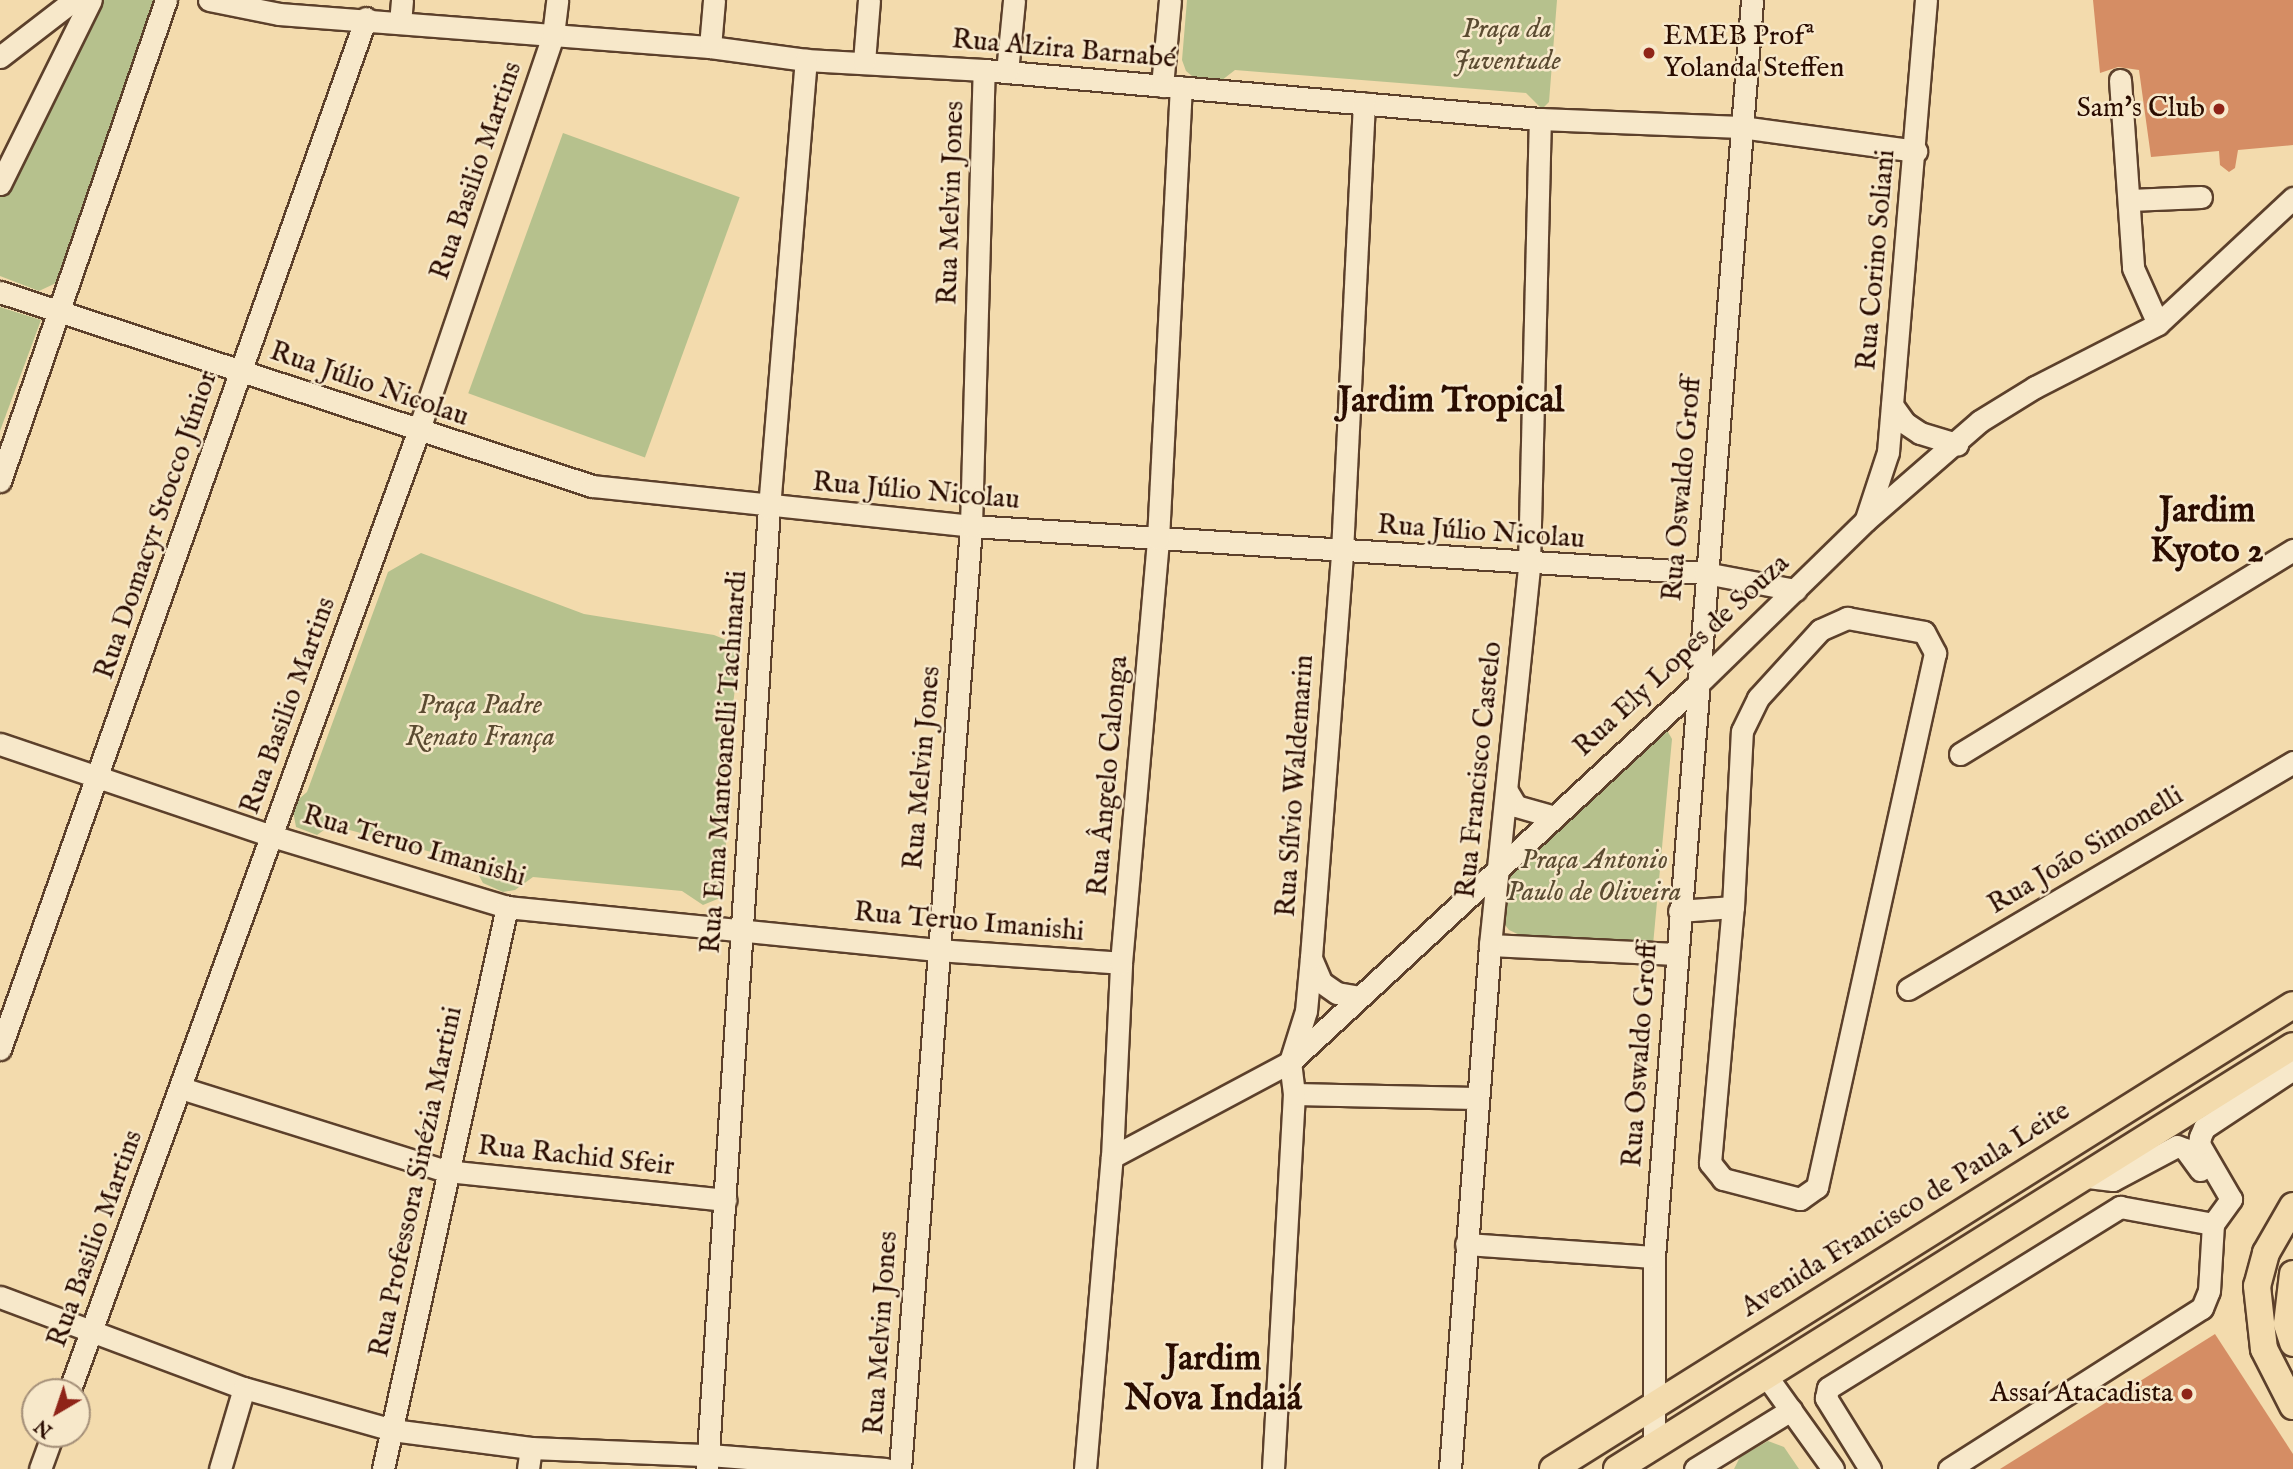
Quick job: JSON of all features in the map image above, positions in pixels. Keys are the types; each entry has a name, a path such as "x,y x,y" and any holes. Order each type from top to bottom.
{"main road":[{"name":"Avenida Francisco de Paula Leite","path":"1553,1469 2293,1005"},
{"path":"1617,1469 2088,1177 2293,1046"},
{"path":"2167,1083 2186,1115"},
{"path":"2293,1206 2266,1253 2257,1286 2264,1349 2293,1406"},
{"path":"2293,1274 2287,1324 2293,1343"}],"street":[{"path":"0,57 74,0"},
{"path":"0,184 91,0"},
{"path":"0,481 166,0"},
{"name":"Rua Alzira Barnabé","path":"209,0 279,14 366,18 554,36 710,47 806,60 984,70 1540,119 1741,127 1916,151"},
{"path":"400,23 402,0"},
{"name":"Rua Basilio Martins","path":"74,1378 418,432 554,36 556,0"},
{"path":"710,47 714,0"},
{"path":"864,62 869,0"},
{"path":"1007,72 1014,0"},
{"name":"Rua Ângelo Calonga","path":"1085,1469 1112,1157 1121,963 1158,539 1171,87 1170,0"},
{"name":"Rua Oswaldo Groff","path":"1654,1445 1654,1256 1695,687 1752,0"},
{"name":"Rua Corino Soliani","path":"1865,521 1888,452 1916,151 1926,0"},
{"name":"Rua Domacyr Stocco Júnior","path":"0,1049 101,776 240,371 366,18"},
{"name":"Rua Ema Mantoanelli Tachinardi","path":"708,1462 769,508 806,60"},
{"name":"Rua Melvin Jones","path":"900,1469 971,526 984,70"},
{"path":"2120,80 2133,268 2158,324"},
{"name":"Rua Sílvio Waldemarin","path":"1273,1469 1294,1094 1290,1062 1306,1011 1311,957 1342,552 1364,104"},
{"name":"Rua Francisco Castelo","path":"1450,1469 1456,1427 1466,1244 1489,945 1529,565 1540,119"},
{"path":"2130,200 2201,197"},
{"name":"Rua Ely Lopes de Souza","path":"1112,1157 1290,1062 1499,869 1552,816 1695,687 1865,521 1958,444 1980,421 2035,387 2158,324 2293,198"},
{"name":"Rua Júlio Nicolau","path":"0,292 418,432 592,486 769,508 971,526 1529,565 1705,573 1795,590"},
{"path":"1892,405 1905,423 1920,433 1958,444"},
{"path":"1960,754 2293,550"},
{"path":"1847,618 1924,632 1935,653 1817,1186 1800,1199 1723,1179 1710,1163 1733,907 1742,731 1758,698 1832,621 1847,618"},
{"name":"Rua Teruo Imanishi","path":"0,744 272,836 507,907 937,950 1121,963"},
{"name":"Rua João Simonelli","path":"1908,989 2293,762"},
{"path":"1507,792 1516,806 1552,816"},
{"name":"Rua Professora Sinézia Martini","path":"383,1469 446,1171 507,907"},
{"path":"1679,911 1733,907"},
{"path":"1489,945 1676,954"},
{"path":"1311,957 1321,982 1336,993 1359,998"},
{"path":"1949,1469 2202,1308 2209,1292 2220,1217 2231,1199 2199,1144 2204,1128 2293,1069"},
{"name":"Rua Rachid Sfeir","path":"181,1088 446,1171 726,1200"},
{"path":"1294,1094 1476,1098"},
{"path":"2088,1177 2113,1180 2177,1146 2185,1149 2220,1217"},
{"path":"1870,1469 1826,1398 1828,1388 2120,1207 2220,1217"},
{"path":"1466,1244 1654,1256"},
{"path":"0,1297 92,1329 244,1388 392,1430 530,1458 885,1469"},
{"path":"1767,1377 1833,1469"},
{"path":"220,1469 244,1388"},
{"path":"1695,1469 1791,1410"},
{"name":"Rua Francisco Castelo","path":"1456,1427 1460,1469"},
{"path":"40,1469 48,1448"}],"green space":[{"path":"99,0 153,0 157,12 56,283 39,291 0,276 0,196"},
{"name":"Praça da Juventude","path":"1187,0 1557,0 1549,102 1542,109 1526,93 1235,70 1217,84 1198,81 1186,71 1182,60"},
{"path":"563,133 740,197 645,458 468,393"},
{"path":"0,307 41,320 0,431"},
{"name":"Praça Padre Renato França","path":"421,553 584,614 714,635 736,644 737,671 720,816 726,844 720,898 703,905 682,891 533,877 515,890 503,892 483,883 472,863 331,825 317,835 296,827 292,805 307,792 388,572"},
{"name":"Praça Antonio Paulo de Oliveira","path":"1661,732 1668,732 1672,739 1653,945 1524,937 1509,930 1502,921 1506,870"},
{"path":"1768,1441 1784,1447 1799,1469 1734,1469 1740,1457"}],"building":[{"name":"Sam's Club","path":"2093,0 2293,0 2293,145 2238,150 2235,168 2229,172 2220,165 2219,151 2151,157 2139,70 2118,67 2100,73"},
{"name":"Assaí Atacadista","path":"2215,1334 2293,1454 2293,1469 2000,1469"}],"place":[{"name":"EMEB Profª Yolanda Steffen","path":"1649,53"},
{"name":"Sam's Club","path":"2219,109"},
{"name":"Assaí Atacadista","path":"2187,1394"}],"district":[{"name":"Jardim Tropical","path":"1451,402"},
{"name":"Jardim Kyoto 2","path":"2207,532"},
{"name":"Jardim Nova Indaiá","path":"1213,1380"}]}
